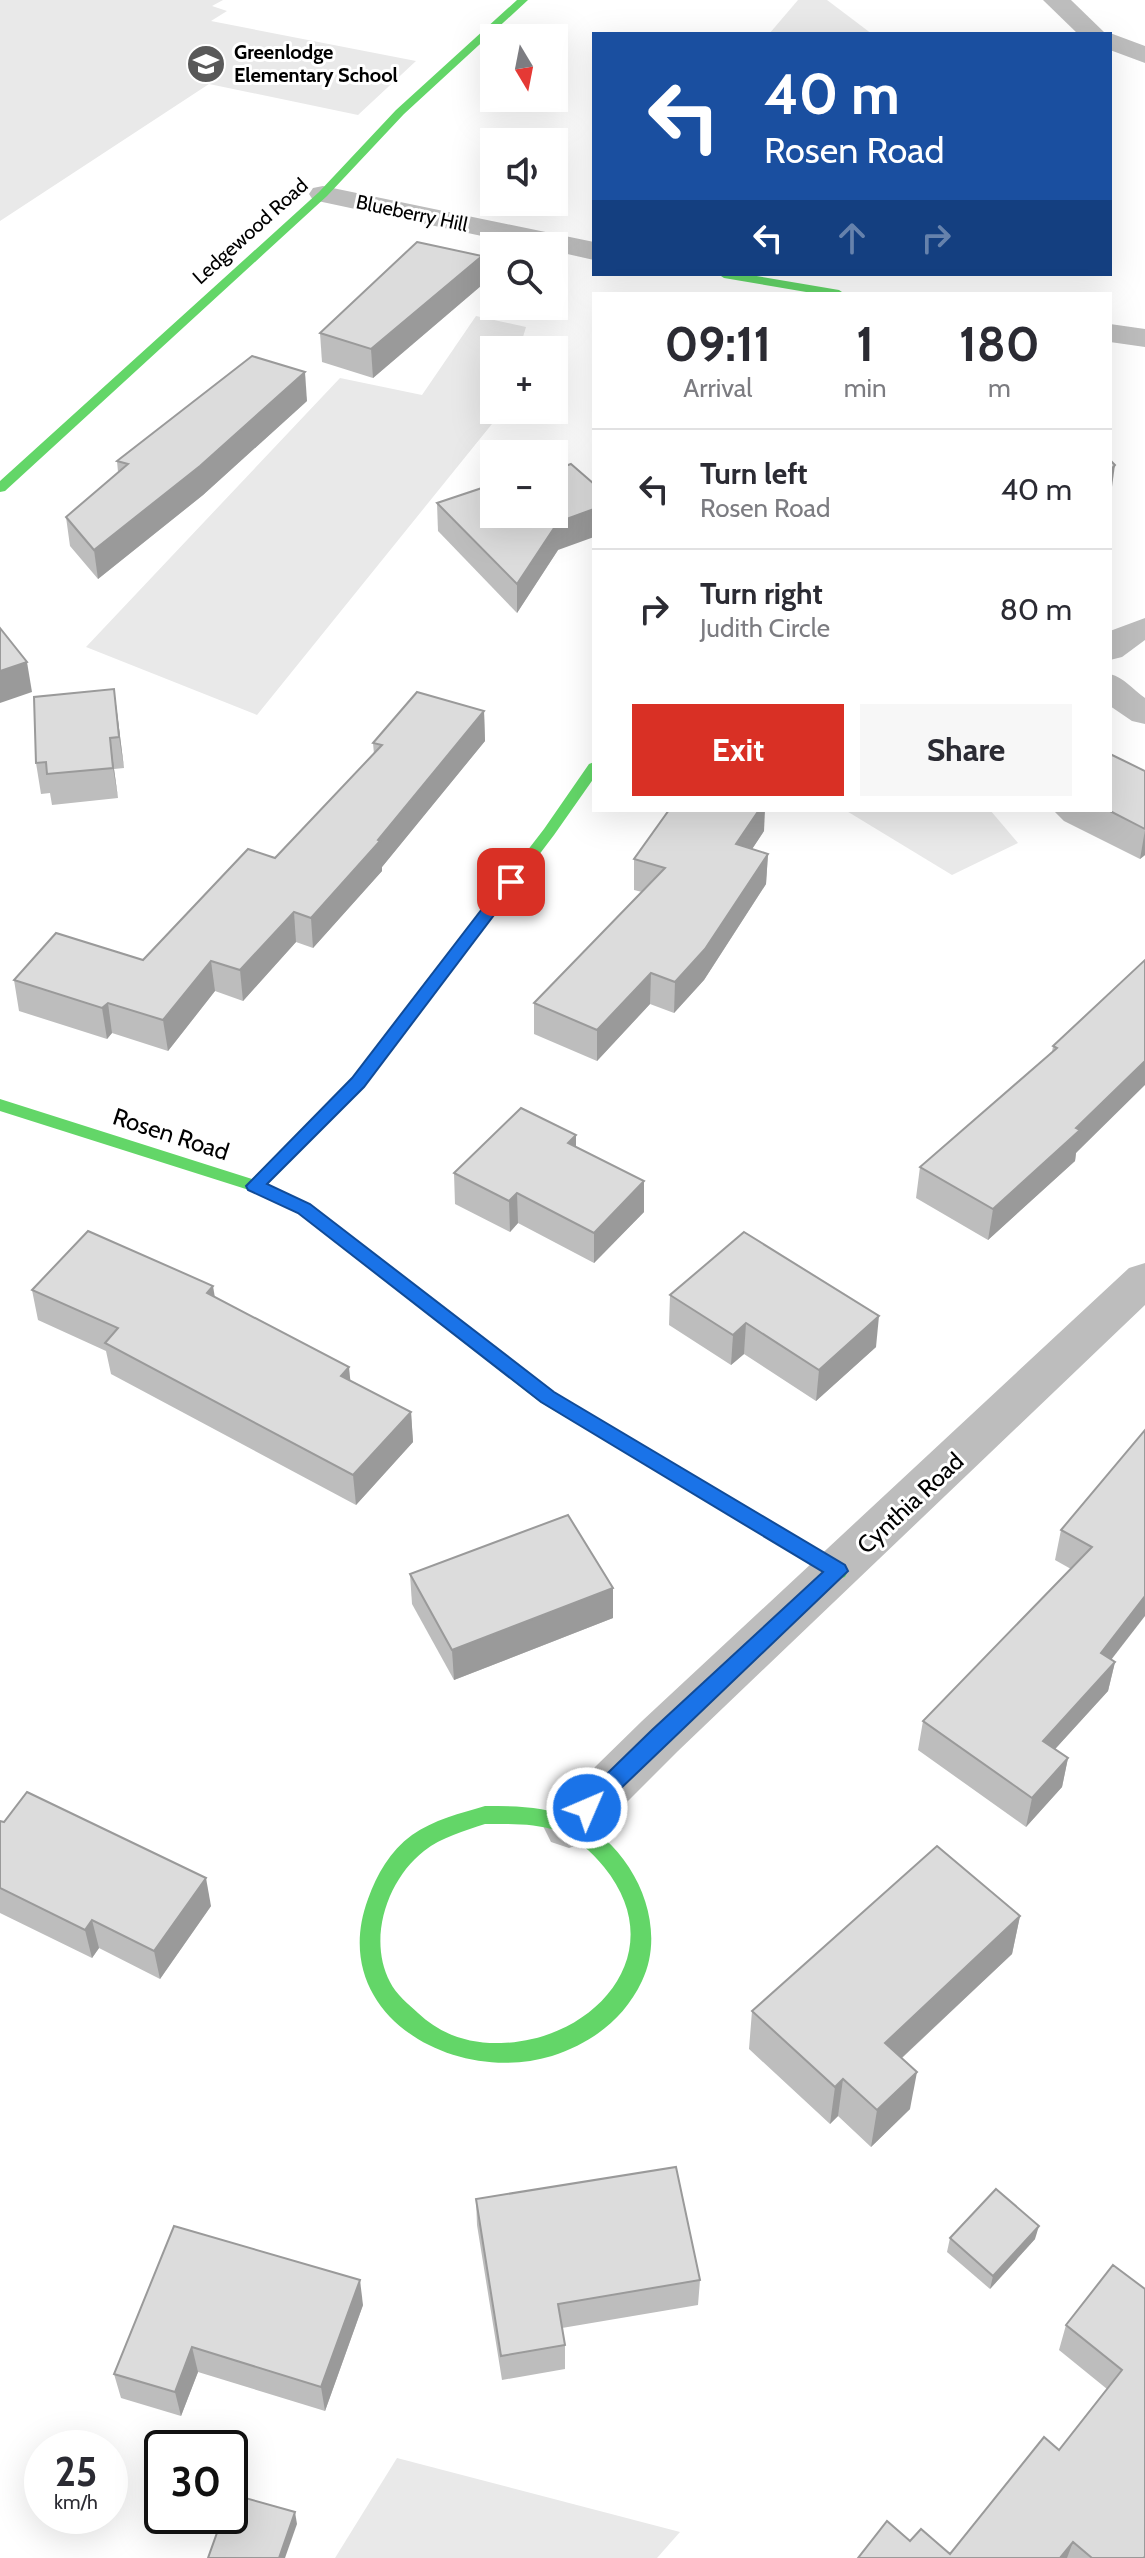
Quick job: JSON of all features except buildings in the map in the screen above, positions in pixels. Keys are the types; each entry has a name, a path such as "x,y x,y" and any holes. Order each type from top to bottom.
{"street":[{"name":"Ledgewood Road","path":"0,488 323,194 400,112 523,0"},
{"path":"1056,0 1091,32"},
{"path":"1112,42 1145,55"},
{"name":"Blueberry Hill","path":"323,194 592,251"},
{"path":"736,276 828,292"},
{"path":"1112,333 1145,338"},
{"path":"1112,647 1133,632 1145,628"},
{"path":"1112,688 1118,696 1145,713"},
{"path":"255,1186 358,1082 549,832 592,770"},
{"name":"Rosen Road","path":"0,1105 255,1186 304,1209 547,1397 838,1571"},
{"name":"Cynthia Road","path":"569,1826 660,1736 1145,1279"},
{"path":"485,1815 528,1815 569,1826 608,1852 633,1889 642,1931 634,1975 607,2014 567,2041 517,2056 465,2050 420,2030 387,1997 372,1959 371,1919 384,1883 409,1850 444,1827 485,1815"}],"shaded area":[{"name":"Greenlodge Elementary School","path":"0,0 223,0 212,6 227,11 211,21 416,61 358,115 209,84 0,221"},
{"path":"798,0 827,0 869,32 771,32"},
{"path":"476,316 480,320 526,327 523,336 480,336 480,424 492,424 257,715 86,647 340,378 422,395"},
{"path":"848,812 992,812 1018,843 952,875"},
{"path":"397,2458 680,2532 657,2558 335,2558"}],"traffic: fast":[{"path":"0,488 323,194 400,112 523,0"},
{"path":"736,276 828,292"},
{"path":"255,1186 358,1082 549,832 592,770"},
{"path":"0,1105 255,1186 304,1209 547,1397 838,1571"},
{"path":"485,1815 549,1819 588,1837 618,1869 629,1888 637,1908 640,1930 634,1974 612,2009 577,2035 557,2044 515,2054 462,2049 420,2030 390,2000 380,1985 370,1948 375,1908 382,1889 404,1856 426,1838 450,1826 485,1815"}],"place":[{"name":"Greenlodge Elementary School","path":"206,64"}],"route":[{"path":"511,882 358,1082 255,1186 304,1209 547,1397 838,1571 587,1808"}]}
